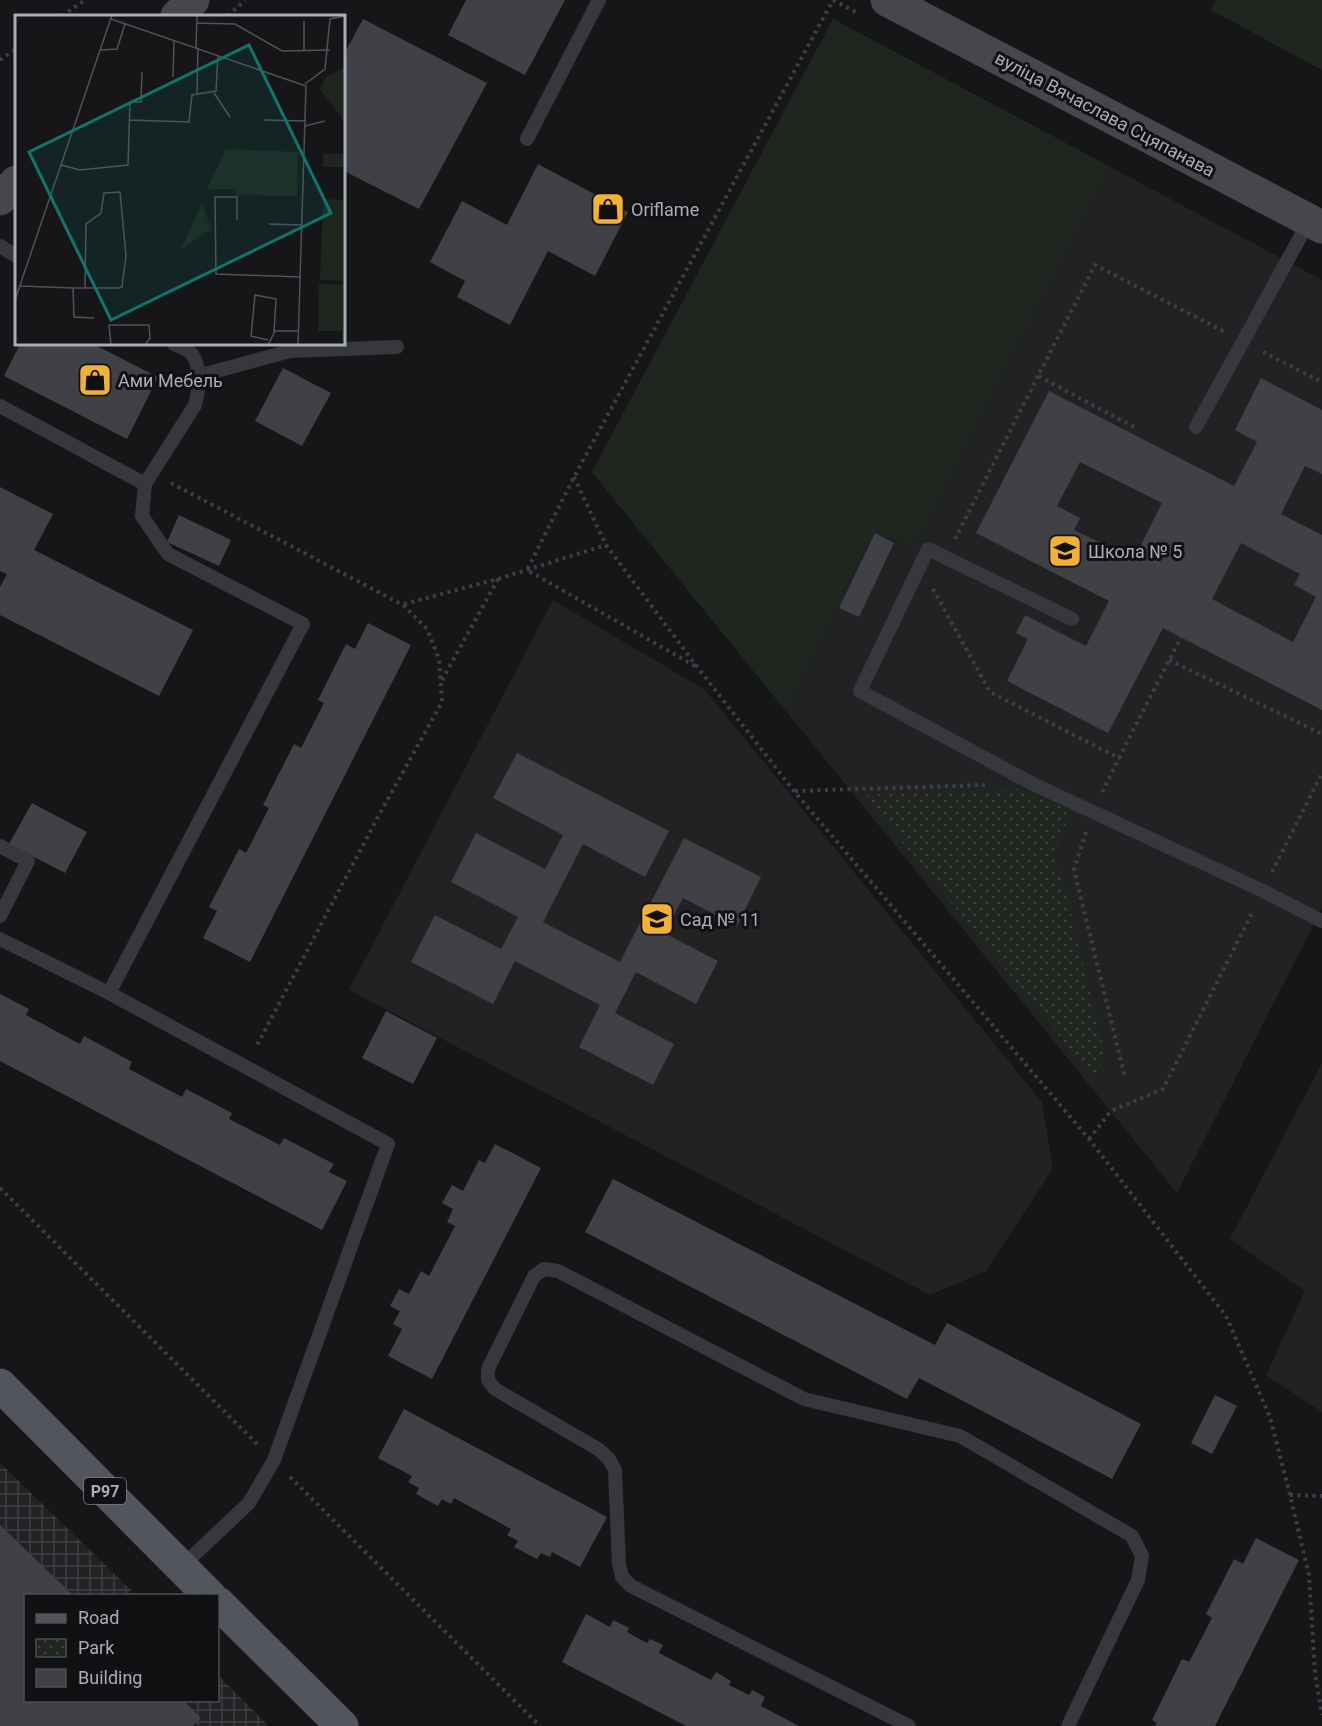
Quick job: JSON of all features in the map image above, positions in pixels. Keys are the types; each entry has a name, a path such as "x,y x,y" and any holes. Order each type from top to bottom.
{"main road":[{"path":"178,15 193,0"},
{"name":"вуліца Вячаслава Сцяпанава","path":"887,0 1315,224"},
{"path":"0,199 15,183"},
{"name":"Р97","path":"0,1385 208,1594"},
{"path":"219,1604 342,1726"}],"lane":[{"path":"527,140 599,0"},
{"path":"1196,427 1243,341 1315,224"},
{"path":"0,246 15,254"},
{"path":"109,993 303,624 168,554 142,516 148,479 195,405 198,391 198,376 191,353 176,345"},
{"path":"198,376 290,351 397,347"},
{"path":"0,406 148,479"},
{"path":"1071,619 928,549 860,691 1033,784 1263,891 1322,921"},
{"path":"0,846 28,861 0,916"},
{"path":"0,939 109,993 388,1144 274,1460 249,1503 181,1567"},
{"path":"909,1726 631,1586 622,1577 619,1564 615,1470 609,1459 598,1449 495,1389 488,1380 488,1369 534,1276 544,1269 558,1271 804,1399 960,1436 1132,1536 1142,1556 1138,1580 1068,1726"}],"path":[{"path":"63,15 85,0"},
{"path":"229,15 244,0"},
{"path":"527,570 574,477 832,0"},
{"path":"0,60 15,50"},
{"path":"946,558 1095,265 1322,382"},
{"path":"1038,376 1134,427"},
{"path":"574,477 606,545 698,668 794,791 1089,1139 1226,1316 1270,1417 1290,1495 1309,1575 1315,1673 1322,1715"},
{"path":"148,479 403,605 427,628 439,659 441,702 246,1066"},
{"path":"403,605 498,579 606,545"},
{"path":"921,564 990,692 1119,758"},
{"path":"527,570 698,668"},
{"path":"440,682 498,579"},
{"path":"1125,1077 1074,870 1092,812 1181,637"},
{"path":"1169,660 1322,734"},
{"path":"1089,1139 1111,1111 1163,1089 1322,773"},
{"path":"794,791 985,785"},
{"path":"1290,1495 1322,1496"}],"shaded area":[{"path":"833,19 1322,280 1322,908 1177,1193 592,472"},
{"path":"553,600 705,690 1042,1102 1053,1168 986,1271 930,1295 349,990"},
{"path":"1322,1063 1322,1412 1266,1375 1305,1291 1230,1239"},
{"path":"0,1463 135,1594 24,1594 24,1702 219,1702 219,1676 269,1726 0,1726"}],"green space":[{"path":"1216,0 1322,0 1322,70 1211,10"},
{"path":"833,19 1109,166 913,546 876,528 785,710 592,472"},
{"path":"1019,789 1071,811 1053,857 1062,876 1105,1055 1094,1079 864,795"}],"building":[{"path":"466,0 565,0 525,75 448,35"},
{"path":"363,19 487,83 419,209 345,172 345,52"},
{"path":"538,164 628,212 595,276 548,251 510,325 457,297 465,281 430,262 462,201 507,225"},
{"path":"20,345 95,345 158,377 127,439 4,376"},
{"path":"283,368 331,393 302,446 255,421"},
{"name":"Школа № 5","path":"1261,378 1322,410 1322,474 1305,466 1281,514 1322,535 1322,710 1163,628 1108,733 1007,681 1028,639 1016,633 1025,615 1086,646 1109,601 976,533 1049,391 1234,486 1257,442 1235,430","holes":["1080,462 1162,503 1134,559 1074,530 1080,518 1057,506","1241,543 1300,574 1294,585 1316,597 1293,642 1212,599"]},
{"path":"0,487 53,514 34,550 193,630 159,696 0,615 0,587 7,574 0,571"},
{"path":"179,515 231,540 219,566 167,542"},
{"path":"875,533 894,543 859,617 839,608"},
{"path":"368,623 411,645 250,962 203,938 217,911 209,907 239,849 246,853 269,808 263,805 294,744 301,748 324,703 318,700 346,644 355,649"},
{"name":"Сад № 11","path":"517,753 669,831 645,877 583,844 543,922 620,962 684,838 761,877 737,926 683,898 664,933 718,961 696,1004 636,972 615,1013 674,1044 653,1085 579,1047 600,1005 515,961 493,1004 411,962 435,915 501,949 518,917 451,882 476,833 545,869 563,835 493,798"},
{"path":"32,803 87,832 65,873 9,844"},
{"path":"0,994 29,1009 26,1015 80,1044 84,1036 132,1062 129,1069 182,1097 186,1089 232,1113 229,1119 280,1145 284,1138 334,1164 329,1172 347,1181 322,1230 0,1061"},
{"path":"386,1011 437,1038 413,1084 362,1058"},
{"path":"495,1144 541,1168 432,1379 388,1356 402,1329 393,1324 400,1311 390,1306 399,1289 409,1294 421,1271 429,1276 455,1226 447,1222 453,1209 442,1203 452,1185 463,1191 479,1160 485,1163"},
{"path":"613,1179 935,1345 947,1323 1141,1424 1112,1479 919,1378 907,1399 585,1232"},
{"path":"1215,1395 1237,1406 1212,1454 1191,1443"},
{"path":"404,1409 607,1517 580,1567 552,1552 550,1557 541,1553 537,1559 514,1547 518,1541 507,1535 511,1529 454,1498 451,1504 442,1499 438,1506 416,1494 419,1488 408,1482 412,1476 378,1458"},
{"path":"0,1525 72,1594 24,1594 24,1702 185,1702 201,1718 193,1726 0,1726"},
{"path":"1256,1538 1299,1560 1215,1726 1155,1726 1157,1723 1152,1720 1182,1659 1189,1662 1212,1618 1206,1614 1234,1559 1243,1564"},
{"path":"586,1614 610,1627 613,1620 629,1628 627,1632 647,1643 650,1639 663,1645 659,1653 711,1680 716,1672 731,1681 729,1685 749,1695 752,1690 765,1697 761,1706 799,1726 686,1726 562,1662"}],"place":[{"name":"Oriflame","path":"608,209"},
{"name":"Ами Мебель","path":"95,380"},
{"name":"Школа № 5","path":"1065,551"},
{"name":"Сад № 11","path":"657,919"}]}
